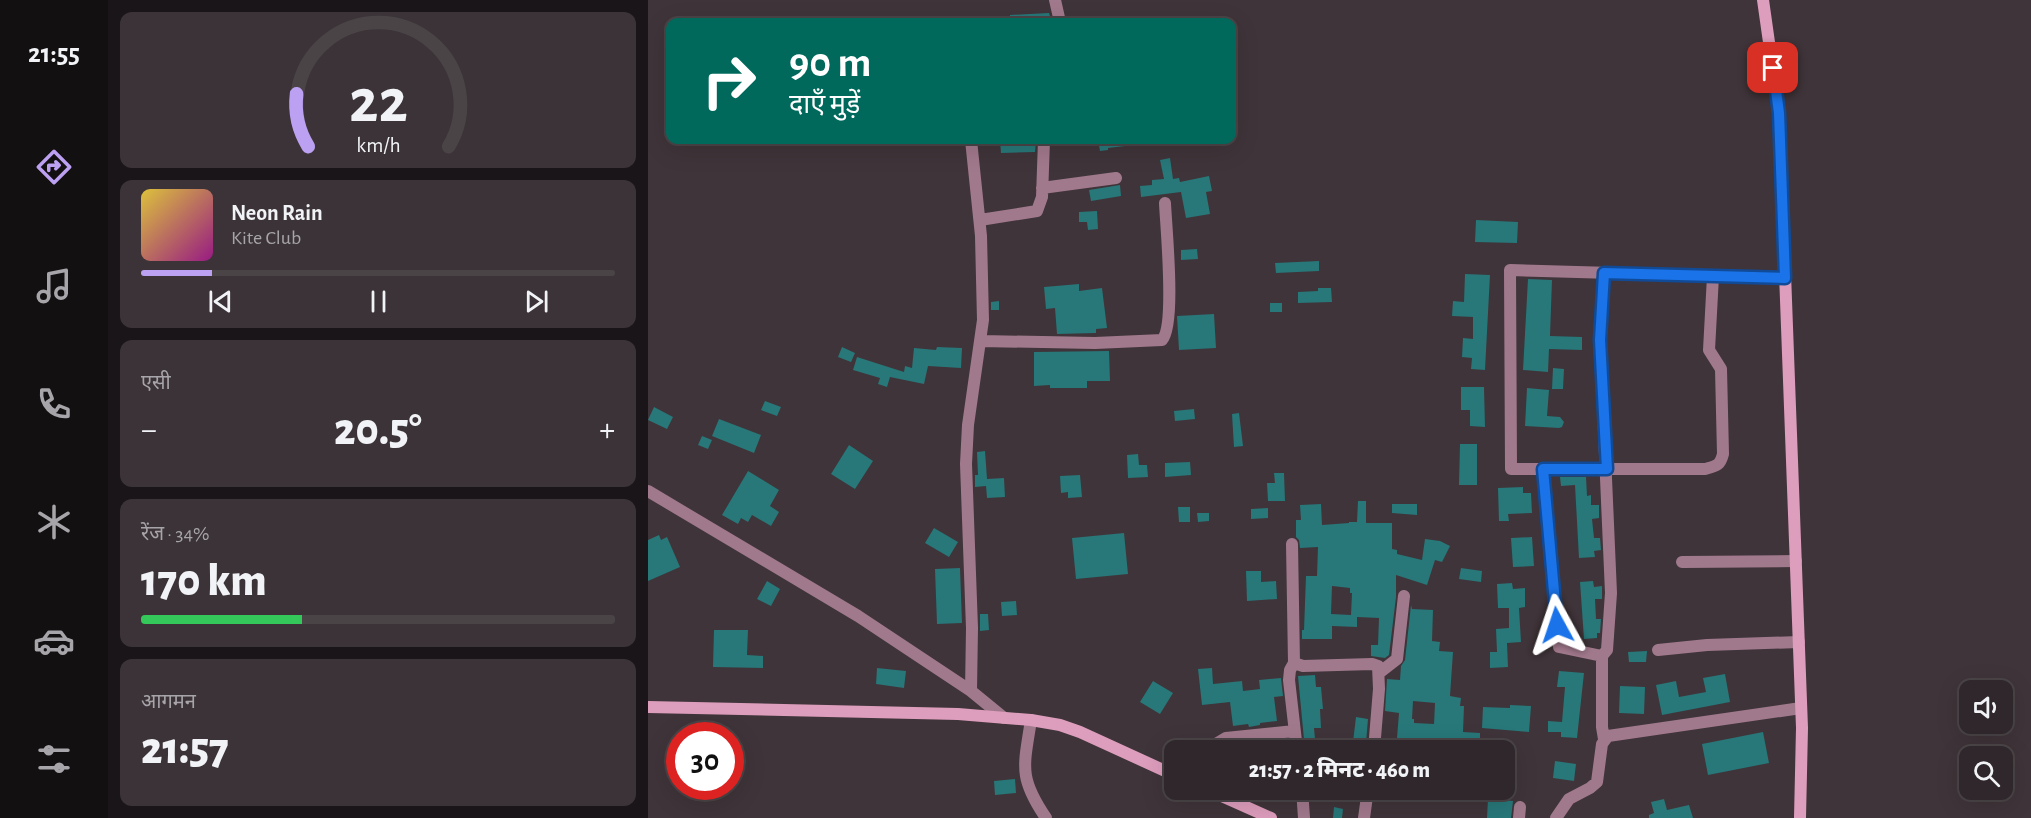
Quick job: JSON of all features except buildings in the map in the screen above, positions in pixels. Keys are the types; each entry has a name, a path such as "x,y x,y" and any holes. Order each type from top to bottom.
{"street":[{"path":"1055,0 1059,18"},
{"path":"1763,0 1779,113 1801,708 1800,818"},
{"path":"971,144 980,220 983,308 966,464 972,628 971,691"},
{"path":"980,220 1034,212 1039,208 1044,144"},
{"path":"1042,188 1116,178"},
{"path":"981,341 1095,343 1162,340 1168,330 1169,292 1165,203"},
{"path":"1713,276 1709,350 1721,369 1723,454 1718,466 1705,469 1511,469 1510,270 1785,278"},
{"path":"1556,818 1569,799 1597,782 1604,739 1602,656 1607,650 1611,593 1600,340 1604,273"},
{"path":"1543,469 1558,647 1602,656"},
{"path":"648,491 858,616 971,691 1004,718"},
{"path":"1292,544 1294,663 1291,666 1289,680 1295,740"},
{"path":"1682,562 1796,561"},
{"path":"1379,674 1397,659 1404,597"},
{"path":"1658,650 1707,645 1799,642"},
{"path":"1294,663 1303,666 1372,664 1378,666 1379,689 1375,740"},
{"path":"648,707 958,714 1031,720 1060,725 1080,732 1164,770"},
{"path":"1604,739 1613,734 1801,708"},
{"path":"1031,720 1024,771 1035,802 1046,818"},
{"path":"1223,740 1294,731"},
{"path":"1231,800 1271,818"},
{"path":"1303,800 1304,818"},
{"path":"1364,818 1366,800"}],"route":[{"path":"1557,625 1543,469 1607,469 1600,340 1604,273 1785,278 1779,113 1773,68"}]}
